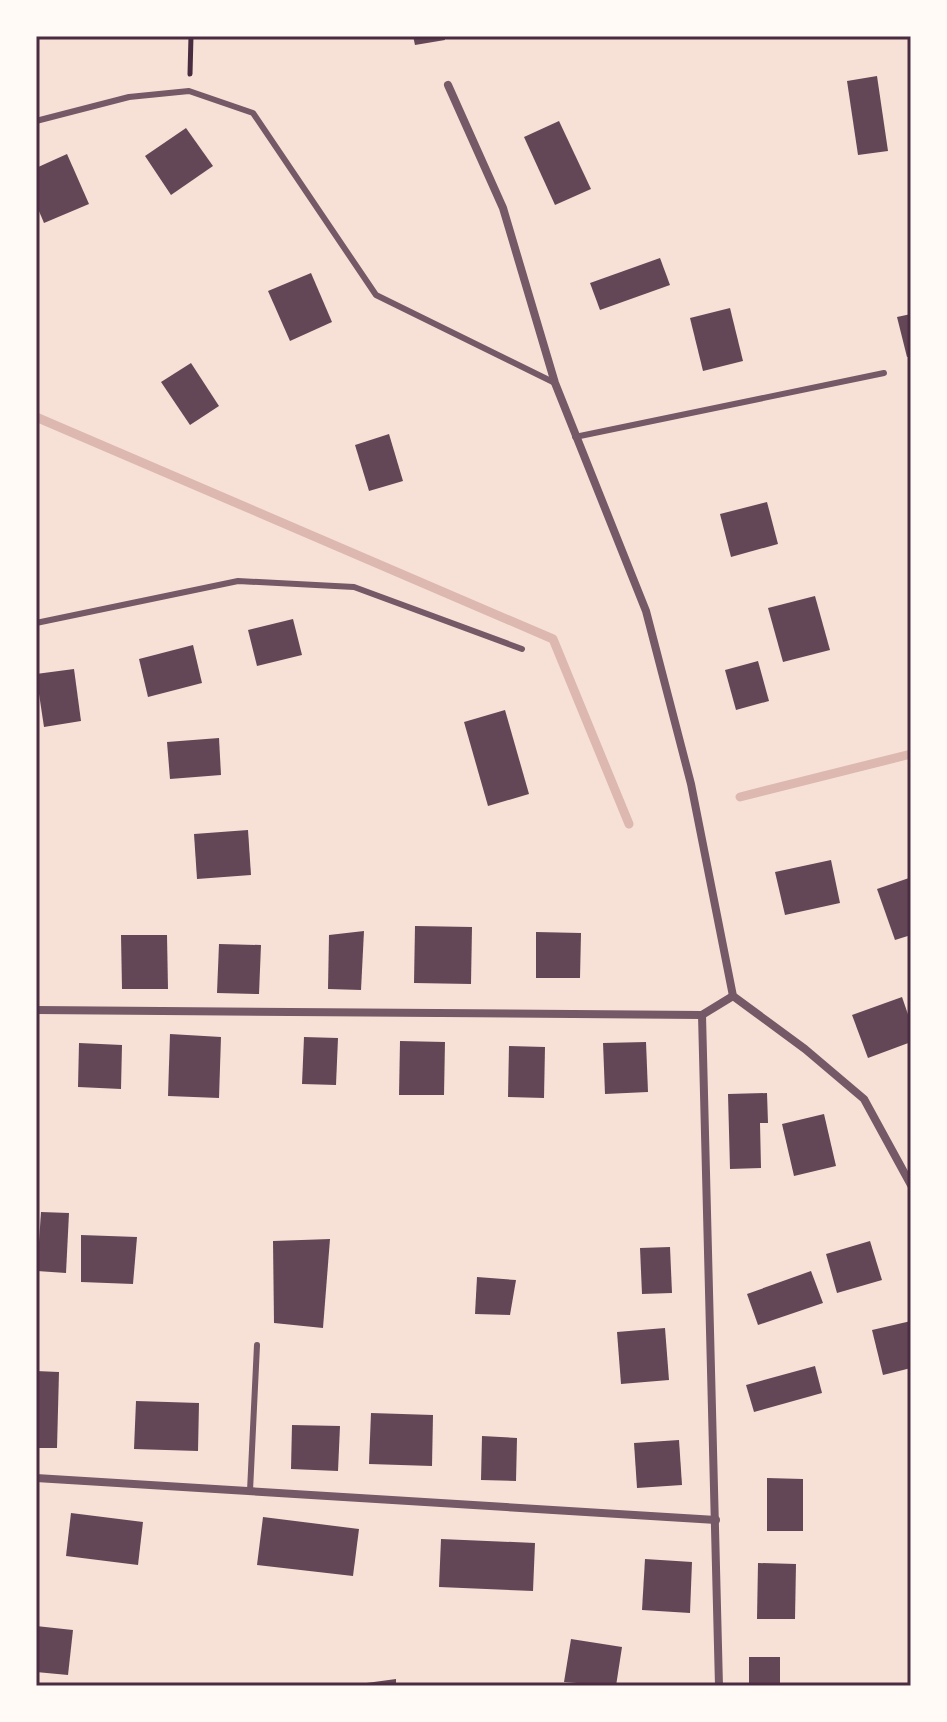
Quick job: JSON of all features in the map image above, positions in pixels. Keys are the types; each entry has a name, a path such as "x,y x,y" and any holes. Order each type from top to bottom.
{"street":[{"path":"448,85 503,208 555,383 646,611 691,784 733,996 805,1049 864,1099 911,1185"},
{"path":"36,1010 702,1015 733,996"},
{"path":"702,1015 719,1686"},
{"path":"36,1478 716,1520"}],"lane":[{"path":"36,121 129,97 189,91 253,113 376,295 555,383"},
{"path":"575,437 884,373"},
{"path":"36,623 238,581 325,585 354,587 522,649"},
{"path":"250,1491 257,1345"}],"path":[{"path":"189,91 191,36"}],"building":[{"path":"413,36 444,36 445,40 415,45"},
{"path":"877,76 888,151 858,155 847,81"},
{"path":"559,121 591,189 555,205 524,137"},
{"path":"186,128 213,166 171,195 145,156"},
{"path":"67,154 89,204 44,223 36,204 36,168"},
{"path":"660,258 670,285 600,310 590,283"},
{"path":"311,273 332,322 290,341 268,291"},
{"path":"730,308 743,361 703,371 690,318"},
{"path":"911,314 911,356 907,357 897,317"},
{"path":"191,363 219,406 190,425 161,382"},
{"path":"389,434 403,481 369,491 355,445"},
{"path":"767,502 778,544 731,557 720,514"},
{"path":"815,596 830,650 783,662 768,608"},
{"path":"293,619 302,655 257,666 248,630"},
{"path":"193,645 202,683 148,697 139,659"},
{"path":"758,661 769,701 736,710 725,670"},
{"path":"74,669 81,721 44,727 36,674"},
{"path":"505,710 529,794 488,806 464,722"},
{"path":"219,738 221,775 170,779 167,742"},
{"path":"248,830 251,875 197,879 194,834"},
{"path":"831,860 840,903 785,915 775,872"},
{"path":"909,878 911,935 895,940 877,889"},
{"path":"415,926 472,927 471,984 414,983"},
{"path":"364,931 361,990 328,989 329,935"},
{"path":"536,932 581,933 580,978 536,978"},
{"path":"121,935 167,935 168,989 122,989"},
{"path":"219,944 261,945 259,994 217,993"},
{"path":"902,997 911,1023 911,1042 868,1058 852,1015"},
{"path":"170,1034 221,1037 219,1098 168,1096"},
{"path":"304,1037 338,1038 336,1085 302,1084"},
{"path":"400,1041 445,1042 444,1095 399,1095"},
{"path":"646,1042 648,1092 605,1094 603,1043"},
{"path":"79,1043 122,1045 121,1089 78,1087"},
{"path":"509,1046 545,1047 544,1098 508,1097"},
{"path":"767,1093 768,1123 760,1123 761,1168 730,1169 728,1094"},
{"path":"824,1114 836,1166 794,1176 782,1124"},
{"path":"41,1212 69,1213 66,1273 37,1271"},
{"path":"81,1235 137,1237 133,1284 81,1282"},
{"path":"330,1239 323,1328 274,1323 273,1241"},
{"path":"870,1241 882,1280 837,1293 826,1254"},
{"path":"670,1247 672,1293 642,1294 640,1248"},
{"path":"811,1271 823,1303 758,1325 747,1294"},
{"path":"477,1277 516,1280 510,1315 475,1314"},
{"path":"911,1321 911,1368 883,1375 872,1330"},
{"path":"665,1328 669,1380 621,1384 617,1332"},
{"path":"815,1366 822,1393 754,1412 746,1385"},
{"path":"36,1371 59,1372 57,1448 36,1448"},
{"path":"136,1401 199,1403 198,1451 134,1449"},
{"path":"371,1413 433,1415 432,1466 369,1464"},
{"path":"292,1425 340,1426 338,1471 291,1469"},
{"path":"482,1436 517,1438 516,1481 481,1480"},
{"path":"679,1440 682,1485 637,1488 634,1443"},
{"path":"767,1478 803,1479 803,1531 767,1531"},
{"path":"71,1513 143,1522 138,1565 66,1556"},
{"path":"263,1517 359,1529 353,1576 257,1565"},
{"path":"441,1539 535,1543 533,1591 439,1587"},
{"path":"645,1559 692,1562 690,1613 642,1610"},
{"path":"758,1563 796,1564 795,1619 757,1619"},
{"path":"36,1626 73,1630 68,1675 36,1672"},
{"path":"571,1639 622,1647 616,1686 564,1682"},
{"path":"749,1657 780,1657 780,1686 749,1686"},
{"path":"396,1679 396,1686 359,1686 359,1684"}],"waterway":[{"path":"36,417 553,639 629,824"},
{"path":"740,797 911,754"}]}
